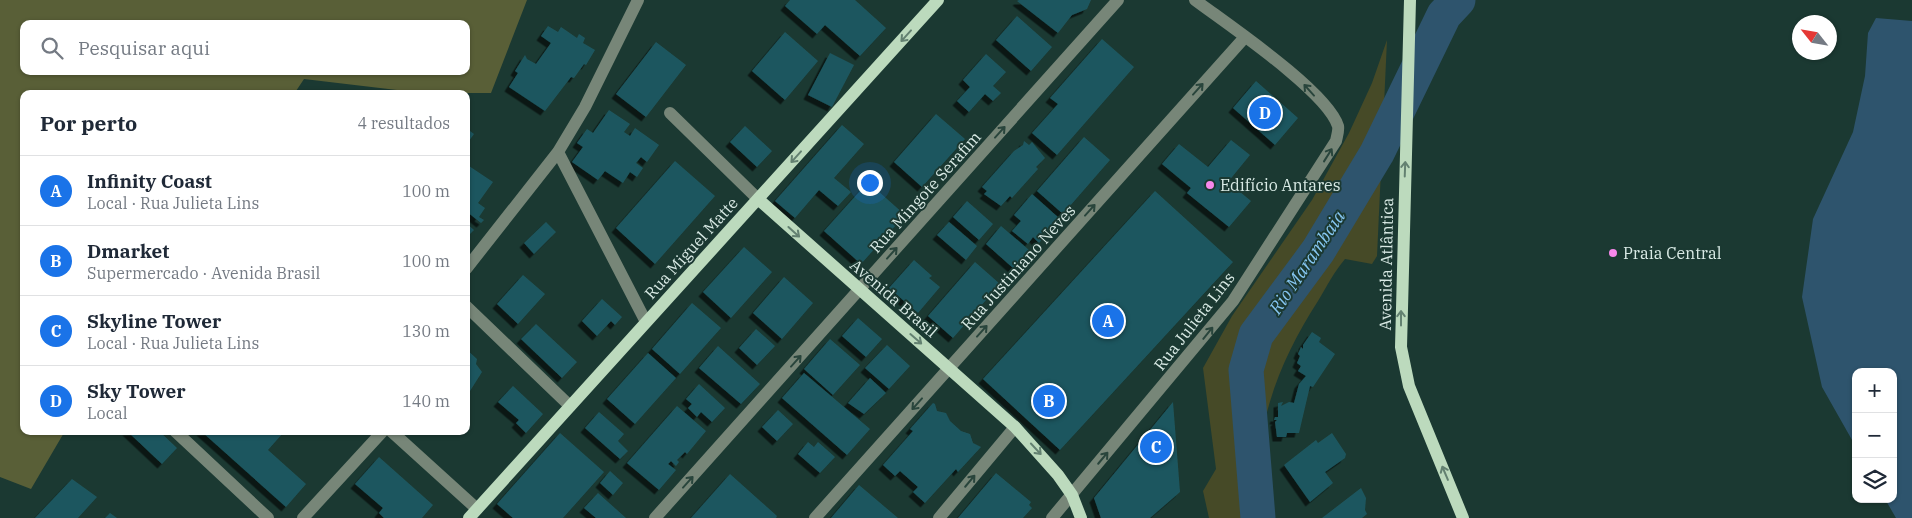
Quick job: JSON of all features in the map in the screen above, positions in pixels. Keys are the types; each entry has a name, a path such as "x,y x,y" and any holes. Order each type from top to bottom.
{"main road":[{"name":"Rua Miguel Matte","path":"473,513 938,0"},
{"name":"Avenida Atlântica","path":"1410,0 1401,307 1403,366 1409,386 1463,518"},
{"name":"Avenida Brasil","path":"758,199 1015,428 1045,459 1072,495 1081,518"}],"street":[{"path":"470,264 558,152 585,107 638,0"},
{"name":"Rua Mingote Serafim","path":"655,518 1118,0"},
{"path":"1195,0 1245,37"},
{"name":"Rua Julieta Lins","path":"1052,518 1233,301 1336,141 1339,128 1334,118 1304,84 1245,37"},
{"name":"Rua Justiniano Neves","path":"815,518 1245,37"},
{"name":"Avenida Brasil","path":"670,114 758,199"},
{"path":"558,152 646,322"},
{"path":"470,310 570,406"},
{"path":"939,518 1015,428"},
{"path":"179,435 268,518"},
{"path":"303,518 378,435"},
{"path":"395,435 473,513"}],"green space":[{"path":"0,0 527,0 491,93 470,93 470,90 397,90 304,79 297,90 20,90 20,435 63,435 31,489 0,477"},
{"path":"1387,40 1377,256 1372,264 1345,259 1306,320 1277,380 1264,423 1260,445 1258,474 1263,518 1209,518 1203,491 1216,469 1203,368 1232,316 1312,200 1349,133 1372,83"}],"water":[{"path":"1876,18 1912,21 1912,518 1896,518 1887,503 1897,503 1897,368 1852,368 1852,440 1822,387 1802,297 1813,219 1853,132 1865,76 1868,33"}],"building":[{"path":"790,0 855,0 886,28 860,56 825,25 817,34 785,6"},
{"path":"1091,0 1087,9 1072,15 1058,33 1017,1"},
{"path":"1017,16 1052,47 1031,71 996,40"},
{"path":"548,26 558,32 561,27 577,38 579,34 585,38 583,43 595,50 586,65 584,64 574,78 571,77 545,111 509,87 518,73 515,71 525,55 527,59 536,64 551,43 541,36"},
{"path":"785,32 818,61 785,100 752,71"},
{"path":"1102,39 1134,67 1057,155 1032,133 1058,104 1050,98"},
{"path":"656,42 686,65 646,117 616,94"},
{"path":"830,53 854,65 832,107 808,95"},
{"path":"986,54 1006,72 993,86 1001,93 993,101 985,94 969,112 957,101 970,87 963,80"},
{"path":"1256,81 1298,118 1275,145 1233,108"},
{"path":"609,110 630,124 624,132 630,136 635,128 659,145 647,162 641,157 636,163 643,168 637,177 630,172 623,183 605,171 598,180 572,162 583,147 577,143 587,129 593,133"},
{"path":"936,114 965,139 922,187 894,162"},
{"path":"842,125 864,144 834,178 851,192 838,206 819,190 795,218 775,201"},
{"path":"745,126 772,151 757,167 730,142"},
{"path":"470,131 474,134 470,140"},
{"path":"1084,137 1110,160 1063,214 1037,191"},
{"name":"Edifício Antares","path":"1231,140 1250,155 1228,182 1251,201 1229,227 1187,193 1191,188 1162,164 1179,144 1208,167"},
{"path":"1024,141 1029,145 1032,142 1045,158 1036,167 1038,169 1012,198 1010,196 1001,206 984,194 987,191 982,187 1014,151 1023,145"},
{"path":"675,161 715,196 655,264 616,228"},
{"path":"470,167 493,182 478,203 485,208 479,217 484,220 481,223 470,214"},
{"path":"868,182 905,215 861,264 824,231"},
{"path":"1155,191 1233,262 1060,450 983,379"},
{"path":"1032,194 1060,219 1039,243 1033,237 1028,244 1012,231 1021,221 1014,215"},
{"path":"967,201 993,224 979,240 953,217"},
{"path":"546,222 556,232 534,254 524,243"},
{"path":"949,222 977,246 966,260 937,235"},
{"path":"1001,226 1029,250 1013,268 986,244"},
{"path":"744,247 772,272 731,318 703,292"},
{"path":"914,260 932,276 929,278 940,287 918,313 889,288"},
{"path":"975,262 1000,284 953,338 928,316"},
{"path":"523,275 545,294 518,324 497,304"},
{"path":"784,277 813,303 782,339 753,313"},
{"path":"602,299 622,317 615,325 611,321 597,336 582,321"},
{"path":"692,303 721,328 680,374 652,349"},
{"path":"858,318 882,339 866,357 842,336"},
{"path":"536,324 577,362 562,378 521,339"},
{"path":"756,329 775,346 757,365 739,348"},
{"path":"1312,332 1321,338 1319,342 1335,354 1313,387 1310,386 1299,433 1287,433 1286,437 1277,437 1275,422 1277,420 1274,420 1275,417 1278,417 1278,403 1283,402 1281,406 1289,402 1294,403 1299,384 1306,376 1298,371 1301,366 1297,363 1300,356 1298,354 1301,347 1303,349 1303,345"},
{"path":"830,339 860,365 833,395 804,369"},
{"path":"887,345 910,366 889,389 865,368"},
{"path":"718,346 760,384 741,404 699,368"},
{"path":"470,353 477,359 476,364 482,372 470,391"},
{"path":"648,353 676,378 635,424 607,399"},
{"path":"804,373 870,429 847,455 782,398"},
{"path":"870,378 886,393 864,414 848,403"},
{"path":"699,384 725,408 712,422 701,412 697,417 688,408 692,404 686,399"},
{"path":"513,386 543,414 526,433 516,423 519,420 498,402"},
{"path":"1173,402 1180,492 1150,518 1101,518 1094,498"},
{"path":"933,403 937,411 946,413 950,421 961,431 970,434 973,443 981,447 958,472 956,469 925,503 913,492 918,487 900,471 895,476 883,465 913,431 910,429"},
{"path":"677,406 706,431 687,454 685,452 677,460 679,462 676,466 671,461 668,464 676,470 659,490 627,463"},
{"path":"778,410 793,424 777,441 762,427"},
{"path":"599,412 624,434 618,441 628,451 620,459 585,428"},
{"path":"560,433 604,472 563,518 513,518 497,504"},
{"path":"1332,433 1346,454 1345,458 1325,472 1333,483 1310,502 1284,465 1316,440 1318,443"},
{"path":"131,435 163,435 177,448 162,464"},
{"path":"205,435 281,435 268,450 306,484 286,507"},
{"path":"808,442 814,447 818,442 835,457 820,473 798,454"},
{"path":"379,457 433,505 422,518 384,518 379,513 383,508 355,484"},
{"path":"610,471 623,483 613,495 600,483"},
{"path":"996,473 1031,502 1029,505 1032,508 1023,518 958,518"},
{"path":"730,474 777,516 776,518 691,518"},
{"path":"72,479 97,497 78,518 35,518"},
{"path":"859,485 898,518 831,518"},
{"path":"1361,488 1366,498 1365,510 1367,514 1362,518 1322,518"},
{"path":"598,493 626,518 596,518 584,508"},
{"path":"110,513 117,518 105,518"}],"waterway":[{"name":"Rio Marambaia","path":"1258,518 1246,370 1256,335 1318,251 1377,153 1444,15 1458,0"}],"place":[{"name":"Sky Tower","path":"1265,113"},
{"name":"Edifício Antares","path":"1210,185"},
{"name":"Praia Central","path":"1613,253"},
{"name":"Infinity Coast","path":"1108,321"},
{"name":"Dmarket","path":"1049,401"},
{"name":"Skyline Tower","path":"1156,447"}]}
